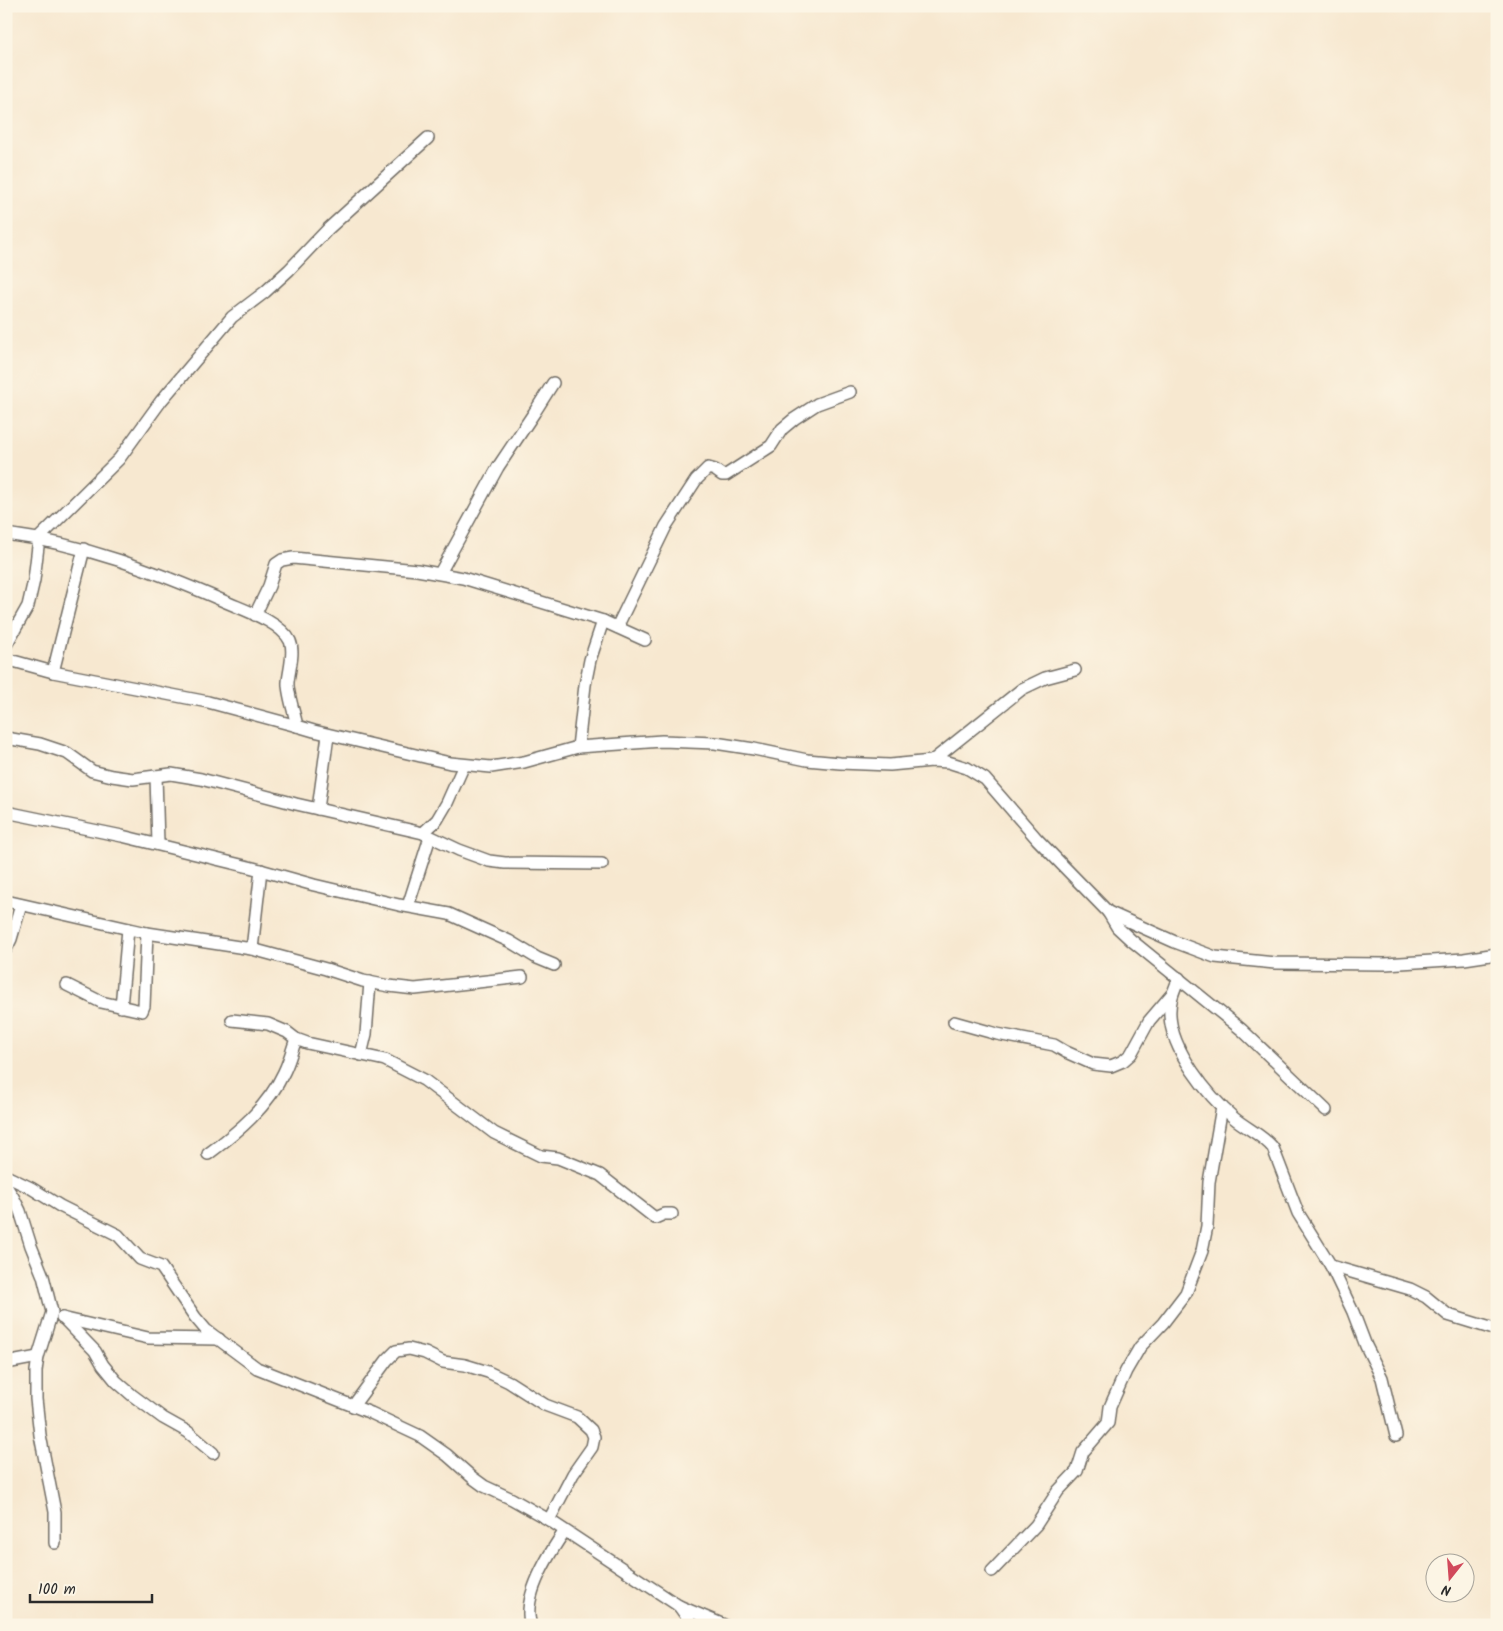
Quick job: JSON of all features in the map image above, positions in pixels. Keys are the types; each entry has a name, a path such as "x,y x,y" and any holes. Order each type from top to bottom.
{"street":[{"path":"6,645 28,606 34,580 39,538 119,459 161,401 232,317 265,292 328,229 428,138"},
{"path":"440,573 498,467 553,383"},
{"path":"617,627 666,526 704,470 712,468 722,475 726,475 771,446 782,429 794,419 817,404 850,392"},
{"path":"6,534 39,538 84,549 171,578 255,615 282,631 290,642 291,658 288,684 297,726"},
{"path":"53,672 84,549"},
{"path":"255,615 269,586 276,564 282,560 293,558 440,573 463,578 603,621 645,640"},
{"path":"578,747 590,660 603,621"},
{"path":"6,659 53,672 208,702 328,734 464,765 492,767 524,762 578,747 662,741 715,743 807,760 840,764 890,766 932,761 948,762 967,768 985,779 1038,839 1108,912 1117,927 1242,1030 1270,1059 1326,1110"},
{"path":"932,761 1022,689 1045,678 1074,670"},
{"path":"318,809 328,734"},
{"path":"6,738 40,744 67,753 92,771 133,779 171,774 201,780 426,835 459,850 489,860 602,864"},
{"path":"408,906 426,835 447,803 464,765"},
{"path":"156,776 158,844"},
{"path":"6,812 158,844 314,885 449,914 509,940 537,958 554,965"},
{"path":"252,949 261,870"},
{"path":"6,901 147,933 252,949 370,982 415,989 522,977"},
{"path":"6,949 12,939 21,905"},
{"path":"1108,912 1175,942 1215,956 1266,962 1386,964 1464,959 1497,954"},
{"path":"121,1007 128,929"},
{"path":"68,985 101,1002 139,1011 144,1009 147,933"},
{"path":"954,1022 997,1034 1054,1045 1093,1064 1111,1066 1123,1061 1130,1054 1149,1022 1172,994 1179,978"},
{"path":"361,1055 366,1034 370,982"},
{"path":"1172,994 1170,1013 1176,1040 1187,1062 1222,1107 1235,1119 1267,1140 1274,1148 1298,1212 1331,1266 1382,1378 1396,1436"},
{"path":"232,1020 268,1024 287,1032 296,1039 326,1048 385,1060 424,1080 494,1133 540,1156 558,1158 600,1175 655,1218 664,1214 672,1214"},
{"path":"208,1154 249,1122 266,1100 284,1073 296,1039"},
{"path":"992,1571 1036,1525 1058,1491 1077,1471 1083,1452 1108,1423 1110,1407 1126,1371 1140,1347 1163,1323 1186,1292 1202,1251 1207,1226 1209,1182 1222,1107"},
{"path":"6,1176 118,1236 140,1259 162,1267 195,1317 206,1330 257,1368 353,1406 420,1436 447,1454 484,1486 549,1520 564,1532 679,1606 724,1625"},
{"path":"6,1186 14,1197 20,1211 43,1276 52,1312 38,1357 36,1399 40,1435 55,1512 55,1543"},
{"path":"1331,1266 1410,1289 1426,1297 1448,1315 1497,1330"},
{"path":"52,1312 63,1318 148,1338 220,1340"},
{"path":"63,1318 95,1351 116,1381 163,1418 188,1432 213,1453"},
{"path":"353,1406 387,1360 396,1351 409,1348 443,1362 465,1365 488,1372 509,1382 545,1405 578,1417 591,1430 594,1437 592,1448 573,1474 549,1520"},
{"path":"6,1363 38,1357"},
{"path":"531,1625 529,1620 530,1604 538,1574 564,1532"},
{"path":"679,1606 689,1625"}]}
